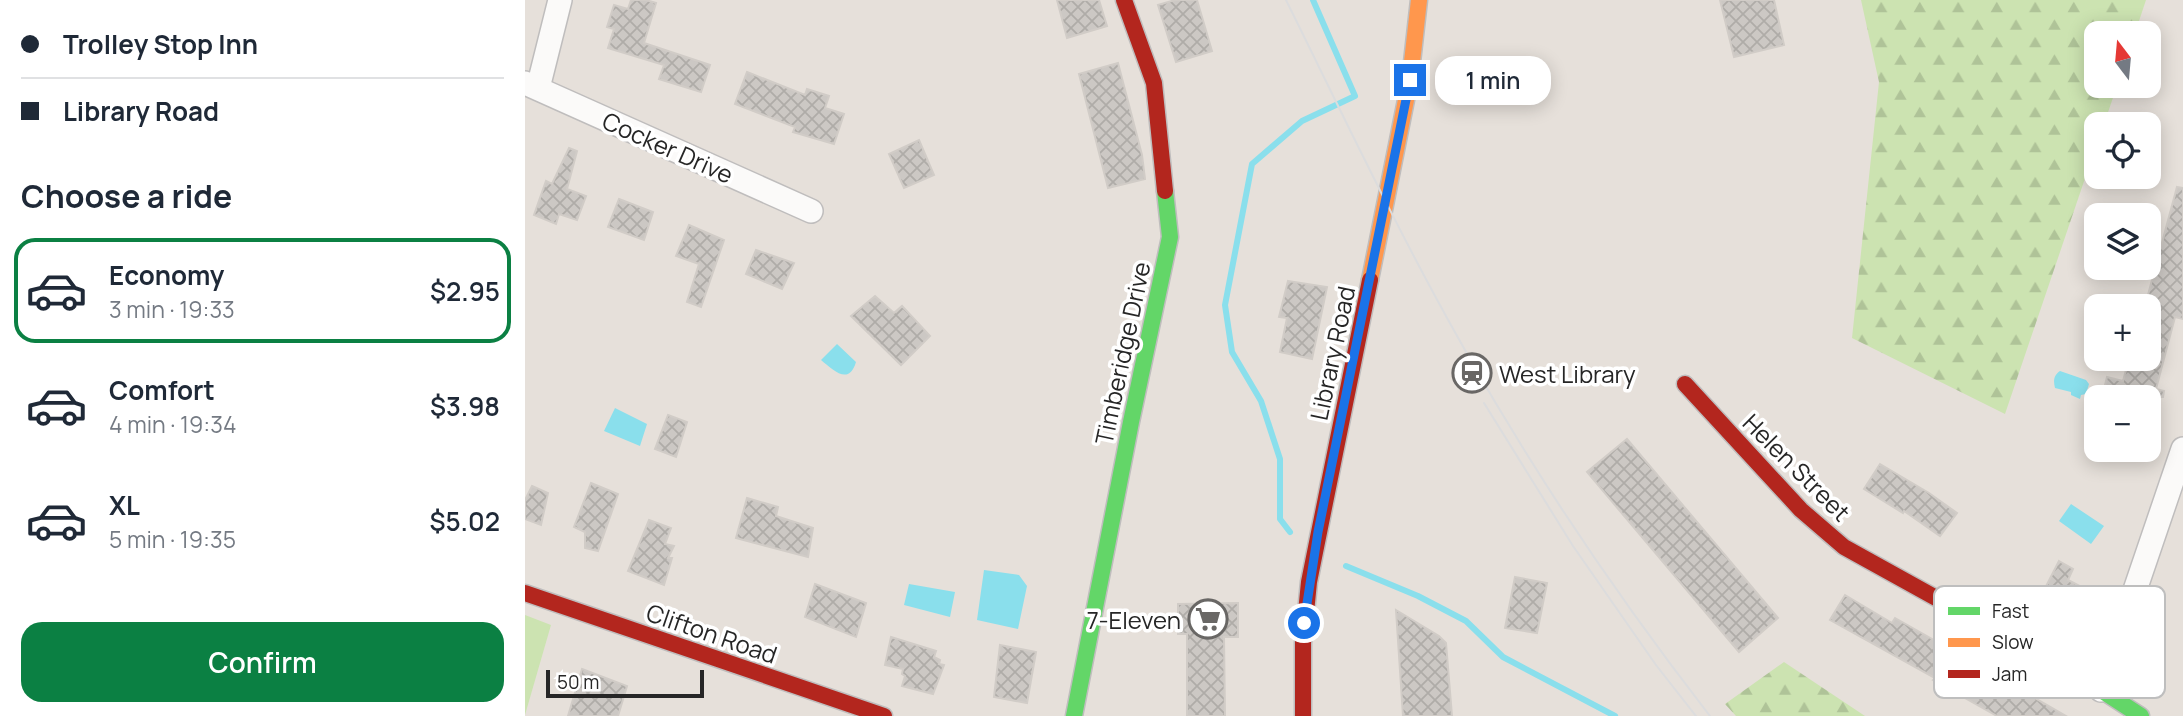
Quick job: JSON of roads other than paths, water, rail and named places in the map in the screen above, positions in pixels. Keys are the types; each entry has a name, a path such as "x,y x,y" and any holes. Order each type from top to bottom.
{"street":[{"path":"531,85 560,0"},
{"name":"Timberidge Drive","path":"1074,716 1133,408 1170,237 1154,83 1124,0"},
{"name":"Library Road","path":"1303,716 1303,643 1309,582 1410,80 1419,0"},
{"name":"Cocker Drive","path":"531,85 811,211"},
{"name":"Helen Street","path":"1685,384 1801,510 1844,547 1934,597"},
{"path":"2136,586 2183,449"},
{"name":"Clifton Road","path":"525,593 884,716"},
{"name":"Helen Street","path":"2113,698 2141,716"}],"water":[{"path":"837,344 856,362 853,369 845,375 821,360"},
{"path":"2060,371 2086,380 2089,385 2084,385 2084,394 2080,399 2071,395 2071,392 2055,388 2056,374"},
{"path":"615,408 647,424 640,446 604,431"},
{"path":"2071,504 2104,526 2091,544 2059,521"},
{"path":"984,570 1019,575 1027,586 1018,629 977,620"},
{"path":"909,584 955,592 950,617 904,605"}],"waterway":[{"path":"1290,532 1280,519 1280,459 1261,401 1232,352 1225,305 1252,164 1302,121 1355,96 1313,0"},
{"path":"1346,566 1418,596 1466,621 1503,657 1615,716"}],"tram line":[{"path":"1286,0 1395,220 1493,398 1581,538 1710,716"},
{"path":"1484,403 1573,546 1656,665 1696,716"}],"place":[{"name":"West Library","path":"1472,373"},
{"name":"7-Eleven","path":"1208,619"}]}
